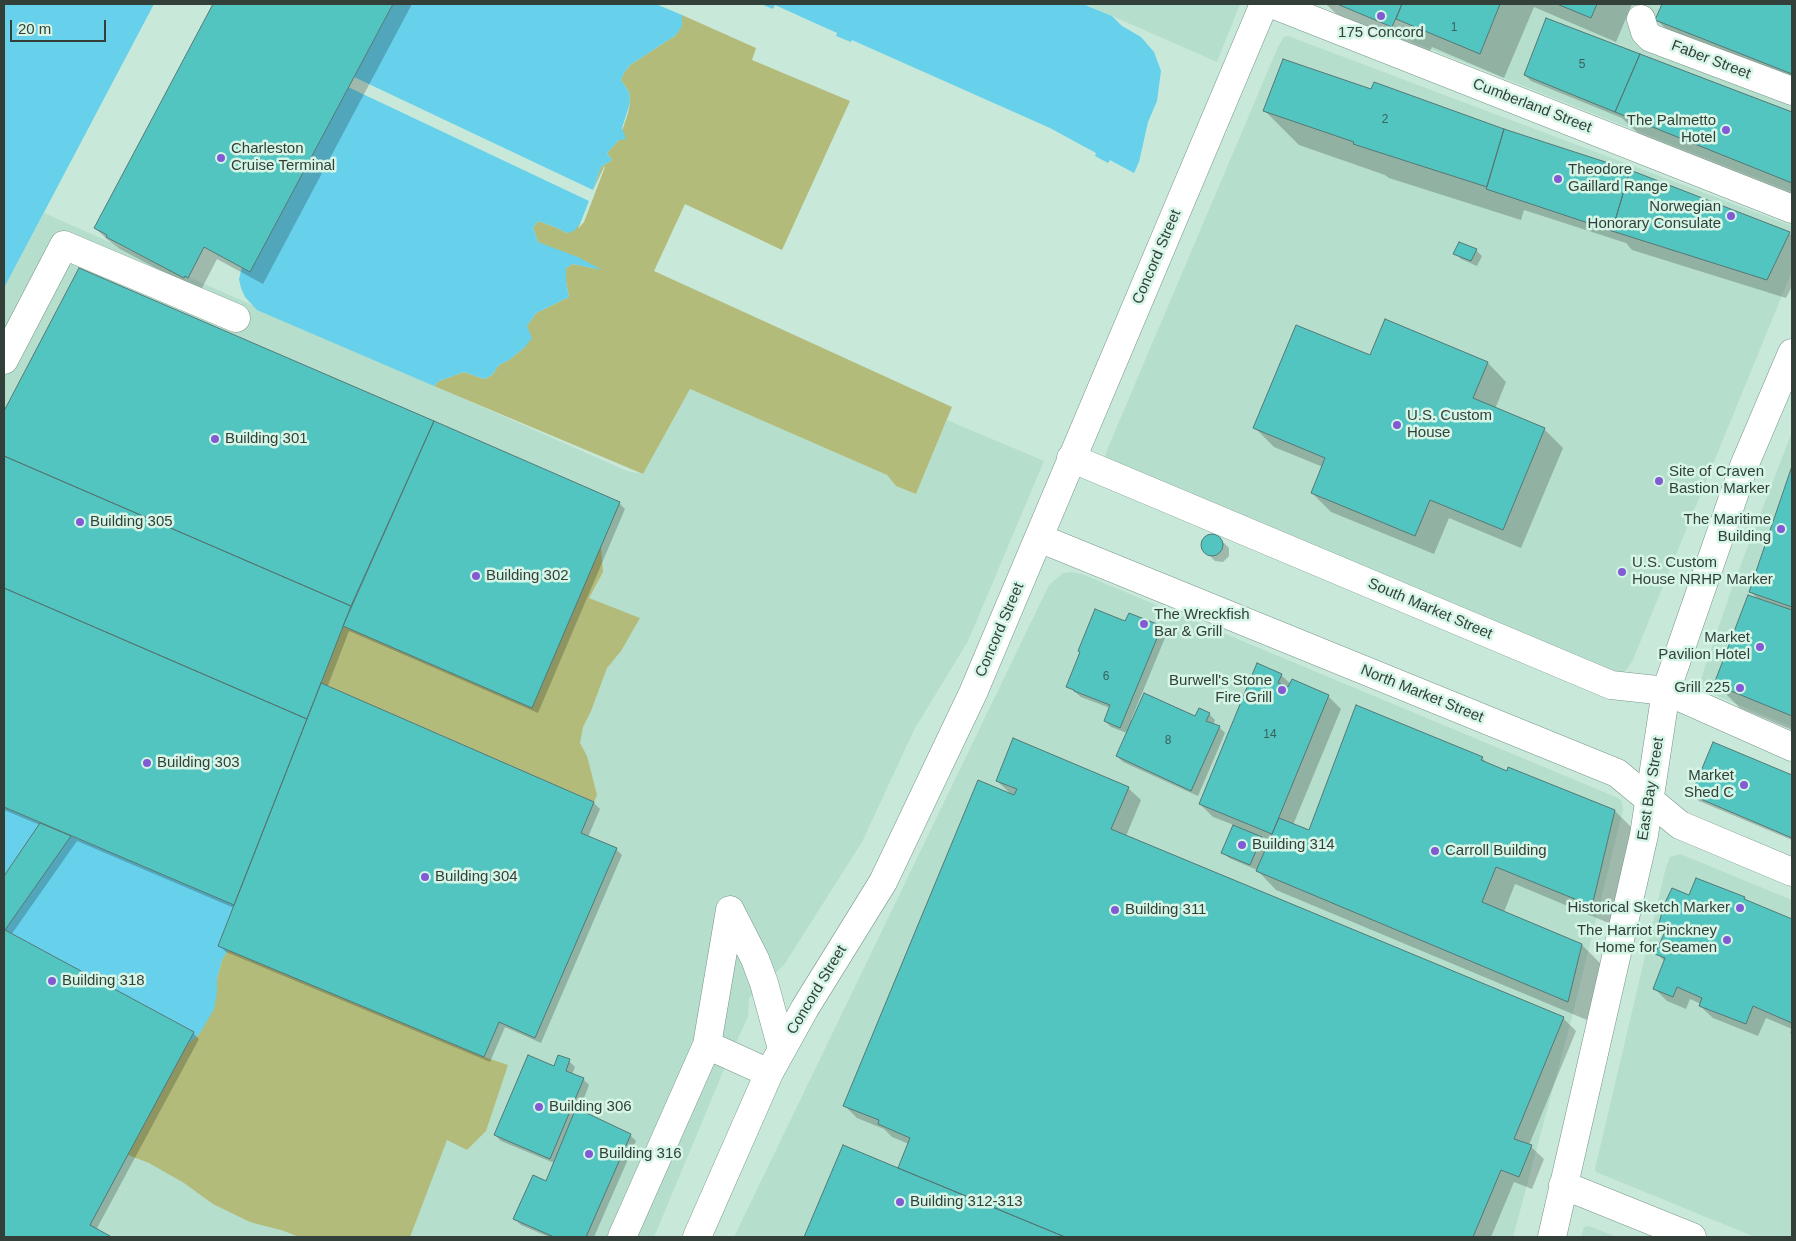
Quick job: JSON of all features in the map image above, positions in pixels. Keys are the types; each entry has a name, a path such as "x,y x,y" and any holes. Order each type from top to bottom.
{"street":[{"name":"Concord Street","path":"697,1237 769,1073 805,1008 884,882 984,669 1264,4"},
{"name":"Cumberland Street","path":"1272,4 1792,209"},
{"name":"Faber Street","path":"1642,19 1645,32 1651,38 1792,91"},
{"path":"4,360 64,245 236,318"},
{"name":"East Bay Street","path":"1552,1237 1636,872 1650,800 1666,691 1744,466 1792,353"},
{"name":"South Market Street","path":"1072,458 1611,685 1666,691 1792,747"},
{"name":"North Market Street","path":"1039,538 1616,773 1680,826 1792,872"},
{"path":"622,1237 708,1045 730,910 756,959 782,1049"},
{"path":"708,1045 769,1073"},
{"path":"1563,1185 1692,1237"}],"shaded area":[{"path":"1085,4 1240,4 1217,62"},
{"path":"1428,4 1792,4 1792,192 1412,42"},
{"path":"1288,36 1792,226 1792,271 1632,662 1625,671 1615,673 1106,462 1107,450 1278,47 1284,37"},
{"path":"44,213 627,471 643,474 690,389 887,475 896,486 916,494 947,420 1044,461 968,641 914,730 862,842 784,965 749,998 748,1017 730,1055 654,1237 4,1237 4,288"},
{"path":"1792,432 1792,727 1710,693 1702,686 1701,679 1733,585"},
{"path":"1063,573 1082,574 1618,798 1622,802 1623,810 1571,1021 1513,1237 734,1237 1049,585"},
{"path":"1680,854 1792,900 1792,1237 1755,1237 1596,1172 1595,1169 1666,867 1670,857"},
{"path":"1588,1226 1617,1237 1581,1237 1584,1227"}],"green space":[{"path":"682,15 756,48 752,60 850,101 782,250 685,204 654,271 952,407 916,494 896,486 887,475 690,389 643,474 434,386 439,381 464,372 484,379 492,375 499,365 509,360 525,347 527,326 536,313 569,297 566,268 573,264 598,269 538,242 533,228 538,221 567,233 582,221 601,167 612,160 607,153 619,140 628,113 630,103 629,92 621,80 624,73 630,65 676,35"},
{"path":"601,546 603,572 589,598 640,618 621,651 607,668 583,727 580,743 587,756 597,795 594,802 321,683 343,626 532,708"},
{"path":"228,950 476,1054 508,1065 486,1131 467,1150 447,1140 410,1237 299,1237 250,1222 213,1204 184,1183 149,1163 128,1155 186,1046 200,1033 217,993 217,979 222,960"}],"water":[{"path":"4,4 154,4 4,288"},
{"path":"393,4 656,4 682,15 682,26 676,35 630,65 624,73 621,80 629,92 630,103 622,128 626,139 619,140 607,153 612,160 601,167 582,221 574,231 567,233 538,221 533,228 538,242 578,257 602,270 573,264 566,268 569,297 536,313 527,326 532,338 525,347 509,360 499,365 492,375 484,379 464,372 439,381 434,386 257,310 245,297 241,288 239,279 242,267 250,271"},
{"path":"761,4 1083,4 1112,16 1122,26 1141,37 1154,52 1161,71 1157,101 1148,122 1139,162 1134,173 1110,160 1108,163 1095,156 1096,153 1050,128 852,40 851,42 836,36 837,33 775,5 773,9"},
{"path":"4,807 40,823 4,876"},
{"path":"71,836 234,905 228,950 222,960 217,978 214,1009 200,1033 186,1046 194,1032 5,930"}],"pier":[{"path":"354,77 593,190 605,167 584,222 578,229 589,201 348,87"}],"building":[{"name":"Charleston Cruise Terminal","path":"213,4 393,4 250,272 204,247 188,278 185,276 184,278 106,237 107,235 94,228"},
{"name":"175 Concord","path":"1337,4 1402,4 1392,27"},
{"path":"1402,4 1500,4 1480,54 1396,19"},
{"path":"1557,4 1597,4 1591,18"},
{"path":"1662,4 1792,4 1792,74 1655,20"},
{"path":"1546,18 1640,54 1615,112 1524,75"},
{"name":"The Palmetto Hotel","path":"1640,54 1792,112 1792,183 1615,112"},
{"path":"1283,59 1371,89 1374,82 1504,129 1487,187 1353,144 1354,142 1263,111"},
{"name":"Theodore Gaillard Range","path":"1504,129 1630,170 1612,231 1486,189"},
{"path":"1630,170 1790,232 1767,280 1612,231"},
{"path":"1459,242 1477,249 1471,261 1453,254"},
{"name":"Building 301","path":"79,268 434,421 351,606 4,456 4,411"},
{"name":"U.S. Custom House","path":"1385,319 1488,362 1473,398 1545,428 1503,530 1430,500 1415,536 1311,493 1325,458 1253,428 1296,325 1370,355"},
{"name":"Building 302","path":"434,421 620,502 532,708 343,626"},
{"name":"Building 305","path":"4,456 351,606 307,719 4,588"},
{"name":"The Maritime Building","path":"1792,466 1792,607 1749,592"},
{"path":"1212,534 1220,537 1223,545 1220,553 1212,556 1204,553 1201,545 1204,537"},
{"name":"Building 303","path":"4,588 307,719 234,905 4,807"},
{"name":"Market Pavilion Hotel","path":"1748,595 1792,610 1792,716 1714,684"},
{"path":"1095,609 1125,621 1129,613 1162,626 1120,728 1104,721 1110,705 1066,687"},
{"path":"1257,663 1282,674 1278,683 1288,687 1292,679 1329,695 1272,834 1199,804"},
{"name":"Building 304","path":"321,683 594,802 581,833 617,848 535,1038 499,1022 484,1057 218,946"},
{"path":"1144,693 1195,716 1199,708 1210,713 1206,721 1220,726 1191,791 1116,756"},
{"name":"Carroll Building","path":"1356,705 1483,757 1481,760 1507,771 1508,767 1615,810 1592,906 1496,867 1482,902 1582,944 1568,1002 1256,871 1279,818 1309,830"},
{"name":"Building 311","path":"1013,738 1129,787 1111,829 1564,1017 1514,1139 1532,1145 1519,1177 1501,1170 1473,1237 1065,1237 898,1168 910,1138 878,1124 879,1120 843,1106 978,780 1014,795 1017,789 996,781"},
{"name":"Market Shed C","path":"1713,742 1792,775 1792,838 1691,795"},
{"name":"Building 318","path":"40,823 71,836 5,930 194,1032 90,1225 109,1237 4,1237 4,876"},
{"name":"Building 314","path":"1233,825 1262,837 1250,865 1221,853"},
{"name":"The Harriot Pinckney Home for Seamen","path":"1696,878 1745,897 1744,899 1792,919 1792,1023 1753,1006 1746,1024 1699,1006 1702,998 1677,987 1673,997 1653,989 1665,958 1655,954 1667,927 1659,923 1664,905 1672,888 1689,895"},
{"name":"Building 306","path":"528,1055 554,1066 558,1055 570,1059 566,1071 584,1078 550,1159 494,1135"},
{"name":"Building 316","path":"576,1108 631,1134 586,1237 554,1237 513,1219 533,1175 546,1181"},
{"name":"Building 312-313","path":"843,1145 898,1168 1065,1237 804,1237"}],"place":[{"name":"175 Concord","path":"1381,16"},
{"name":"The Palmetto Hotel","path":"1726,130"},
{"name":"Charleston Cruise Terminal","path":"221,158"},
{"name":"Theodore Gaillard Range","path":"1558,179"},
{"name":"Norwegian Honorary Consulate","path":"1731,216"},
{"name":"U.S. Custom House","path":"1397,425"},
{"name":"Building 301","path":"215,439"},
{"name":"Site of Craven Bastion Marker","path":"1659,481"},
{"name":"Building 305","path":"80,522"},
{"name":"The Maritime Building","path":"1781,529"},
{"name":"U.S. Custom House NRHP Marker","path":"1622,572"},
{"name":"Building 302","path":"476,576"},
{"name":"The Wreckfish Bar & Grill","path":"1144,624"},
{"name":"Market Pavilion Hotel","path":"1760,647"},
{"name":"Grill 225","path":"1740,688"},
{"name":"Burwell's Stone Fire Grill","path":"1282,690"},
{"name":"Building 303","path":"147,763"},
{"name":"Market Shed C","path":"1744,785"},
{"name":"Building 314","path":"1242,845"},
{"name":"Carroll Building","path":"1435,851"},
{"name":"Building 304","path":"425,877"},
{"name":"Historical Sketch Marker","path":"1740,908"},
{"name":"Building 311","path":"1115,910"},
{"name":"The Harriot Pinckney Home for Seamen","path":"1727,940"},
{"name":"Building 318","path":"52,981"},
{"name":"Building 306","path":"539,1107"},
{"name":"Building 316","path":"589,1154"},
{"name":"Building 312-313","path":"900,1202"}]}
